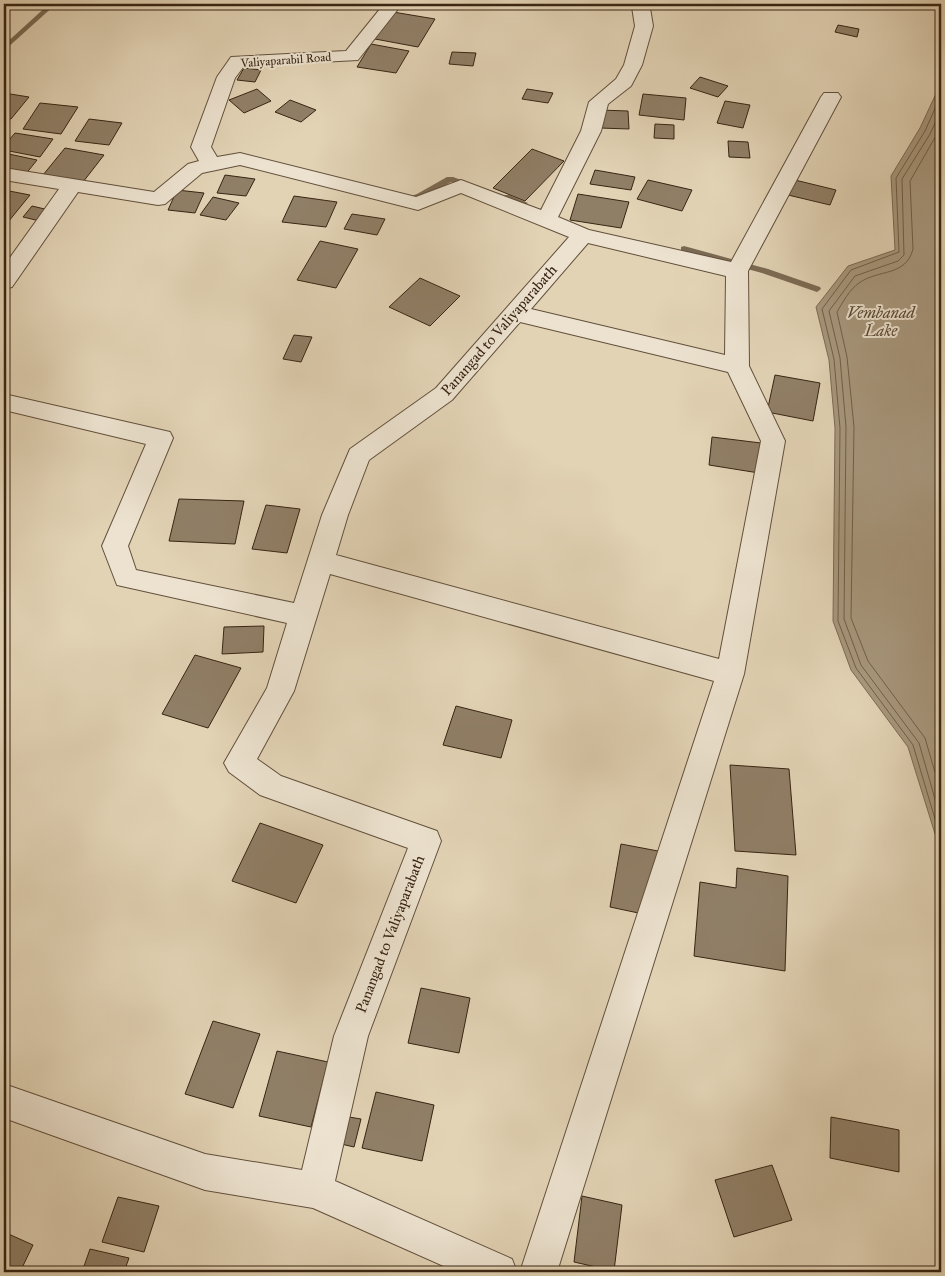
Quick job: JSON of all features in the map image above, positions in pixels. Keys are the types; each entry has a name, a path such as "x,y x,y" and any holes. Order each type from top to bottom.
{"street":[{"name":"Valiyaparabil Road","path":"211,165 201,147 226,78 238,61 351,56 393,4"},
{"path":"546,221 591,131 599,102 624,82 632,65 644,26 641,7 644,4"},
{"path":"539,1272 730,674 773,441 737,366 737,271 831,97"},
{"path":"4,174 158,199 195,168 240,159 418,204 460,186 503,201 546,221 583,235 737,271"},
{"path":"4,282 72,186"},
{"name":"Panangad to Valiyaparabath","path":"315,1190 351,1036 426,841 270,786 239,763 280,691 335,514 359,455 444,394 583,235"},
{"path":"515,312 737,366"},
{"path":"4,402 161,438 115,546 126,578 304,616"},
{"path":"321,562 730,674"},
{"path":"4,1101 205,1172 315,1190 499,1272"}],"water":[{"name":"Vembanad Lake","path":"941,83 941,853 908,747 851,670 833,621 835,428 829,360 816,307 848,266 895,250 891,176 920,128"}],"building":[{"path":"393,12 435,19 418,47 375,39"},
{"path":"838,25 859,29 857,37 835,32"},
{"path":"371,44 409,51 396,73 357,67"},
{"path":"452,52 476,53 473,66 449,64"},
{"path":"244,68 261,70 255,82 237,80"},
{"path":"700,77 728,86 718,97 690,88"},
{"path":"257,89 271,101 244,113 229,100"},
{"path":"527,89 553,93 548,103 522,99"},
{"path":"4,93 29,97 11,119 4,118"},
{"path":"643,94 686,98 684,120 639,115"},
{"path":"290,100 316,110 301,122 275,112"},
{"path":"725,101 750,105 743,128 717,123"},
{"path":"40,103 78,107 61,134 23,129"},
{"path":"600,110 628,111 629,129 600,128"},
{"path":"89,119 122,123 109,145 75,141"},
{"path":"655,124 674,125 674,139 654,138"},
{"path":"15,133 53,139 40,157 4,150 4,146"},
{"path":"728,141 748,142 750,158 729,157"},
{"path":"65,148 104,155 83,182 43,175"},
{"path":"532,149 564,161 525,201 493,188"},
{"path":"4,153 37,160 25,175 4,171"},
{"path":"595,170 635,177 631,190 590,184"},
{"path":"225,175 255,179 246,196 217,193"},
{"path":"648,180 692,190 682,211 637,199"},
{"path":"795,180 836,190 830,205 788,195"},
{"path":"4,190 30,195 4,227"},
{"path":"177,190 204,193 195,213 168,210"},
{"path":"578,194 629,202 621,228 570,220"},
{"path":"294,196 337,202 326,227 282,222"},
{"path":"213,197 239,203 226,220 200,215"},
{"path":"32,206 49,210 40,221 23,217"},
{"path":"352,214 385,219 377,235 344,229"},
{"path":"320,241 358,249 336,288 297,280"},
{"path":"420,278 460,296 430,326 389,307"},
{"path":"294,335 312,337 301,362 283,359"},
{"path":"775,375 820,383 813,421 767,412"},
{"path":"712,437 761,443 759,473 709,465"},
{"path":"179,499 244,501 235,544 169,541"},
{"path":"266,505 300,509 287,553 252,549"},
{"path":"264,626 263,652 222,654 224,627"},
{"path":"195,655 241,668 208,728 162,714"},
{"path":"456,706 512,720 501,758 443,745"},
{"path":"730,765 789,769 796,855 735,851"},
{"path":"260,823 323,845 296,903 232,881"},
{"path":"621,844 658,851 648,915 610,907"},
{"path":"737,868 788,876 785,971 694,956 700,882 736,888"},
{"path":"421,988 470,998 459,1053 408,1043"},
{"path":"213,1021 260,1034 233,1108 185,1094"},
{"path":"277,1051 328,1062 311,1127 259,1116"},
{"path":"376,1092 434,1105 422,1161 362,1148"},
{"path":"343,1116 361,1119 354,1147 337,1143"},
{"path":"831,1117 899,1130 899,1172 830,1158"},
{"path":"772,1165 792,1220 734,1237 715,1180"},
{"path":"582,1196 622,1205 614,1271 574,1262"},
{"path":"118,1197 159,1206 144,1252 102,1242"},
{"path":"4,1232 33,1245 20,1272 4,1272"},
{"path":"90,1249 129,1258 124,1272 82,1272"},
{"path":"637,1267 664,1272 637,1272"}],"waterway":[{"path":"4,48 53,4"},
{"path":"409,198 419,196 450,179 471,185"},
{"path":"506,197 524,203"},
{"path":"684,249 765,271 817,289"}]}
